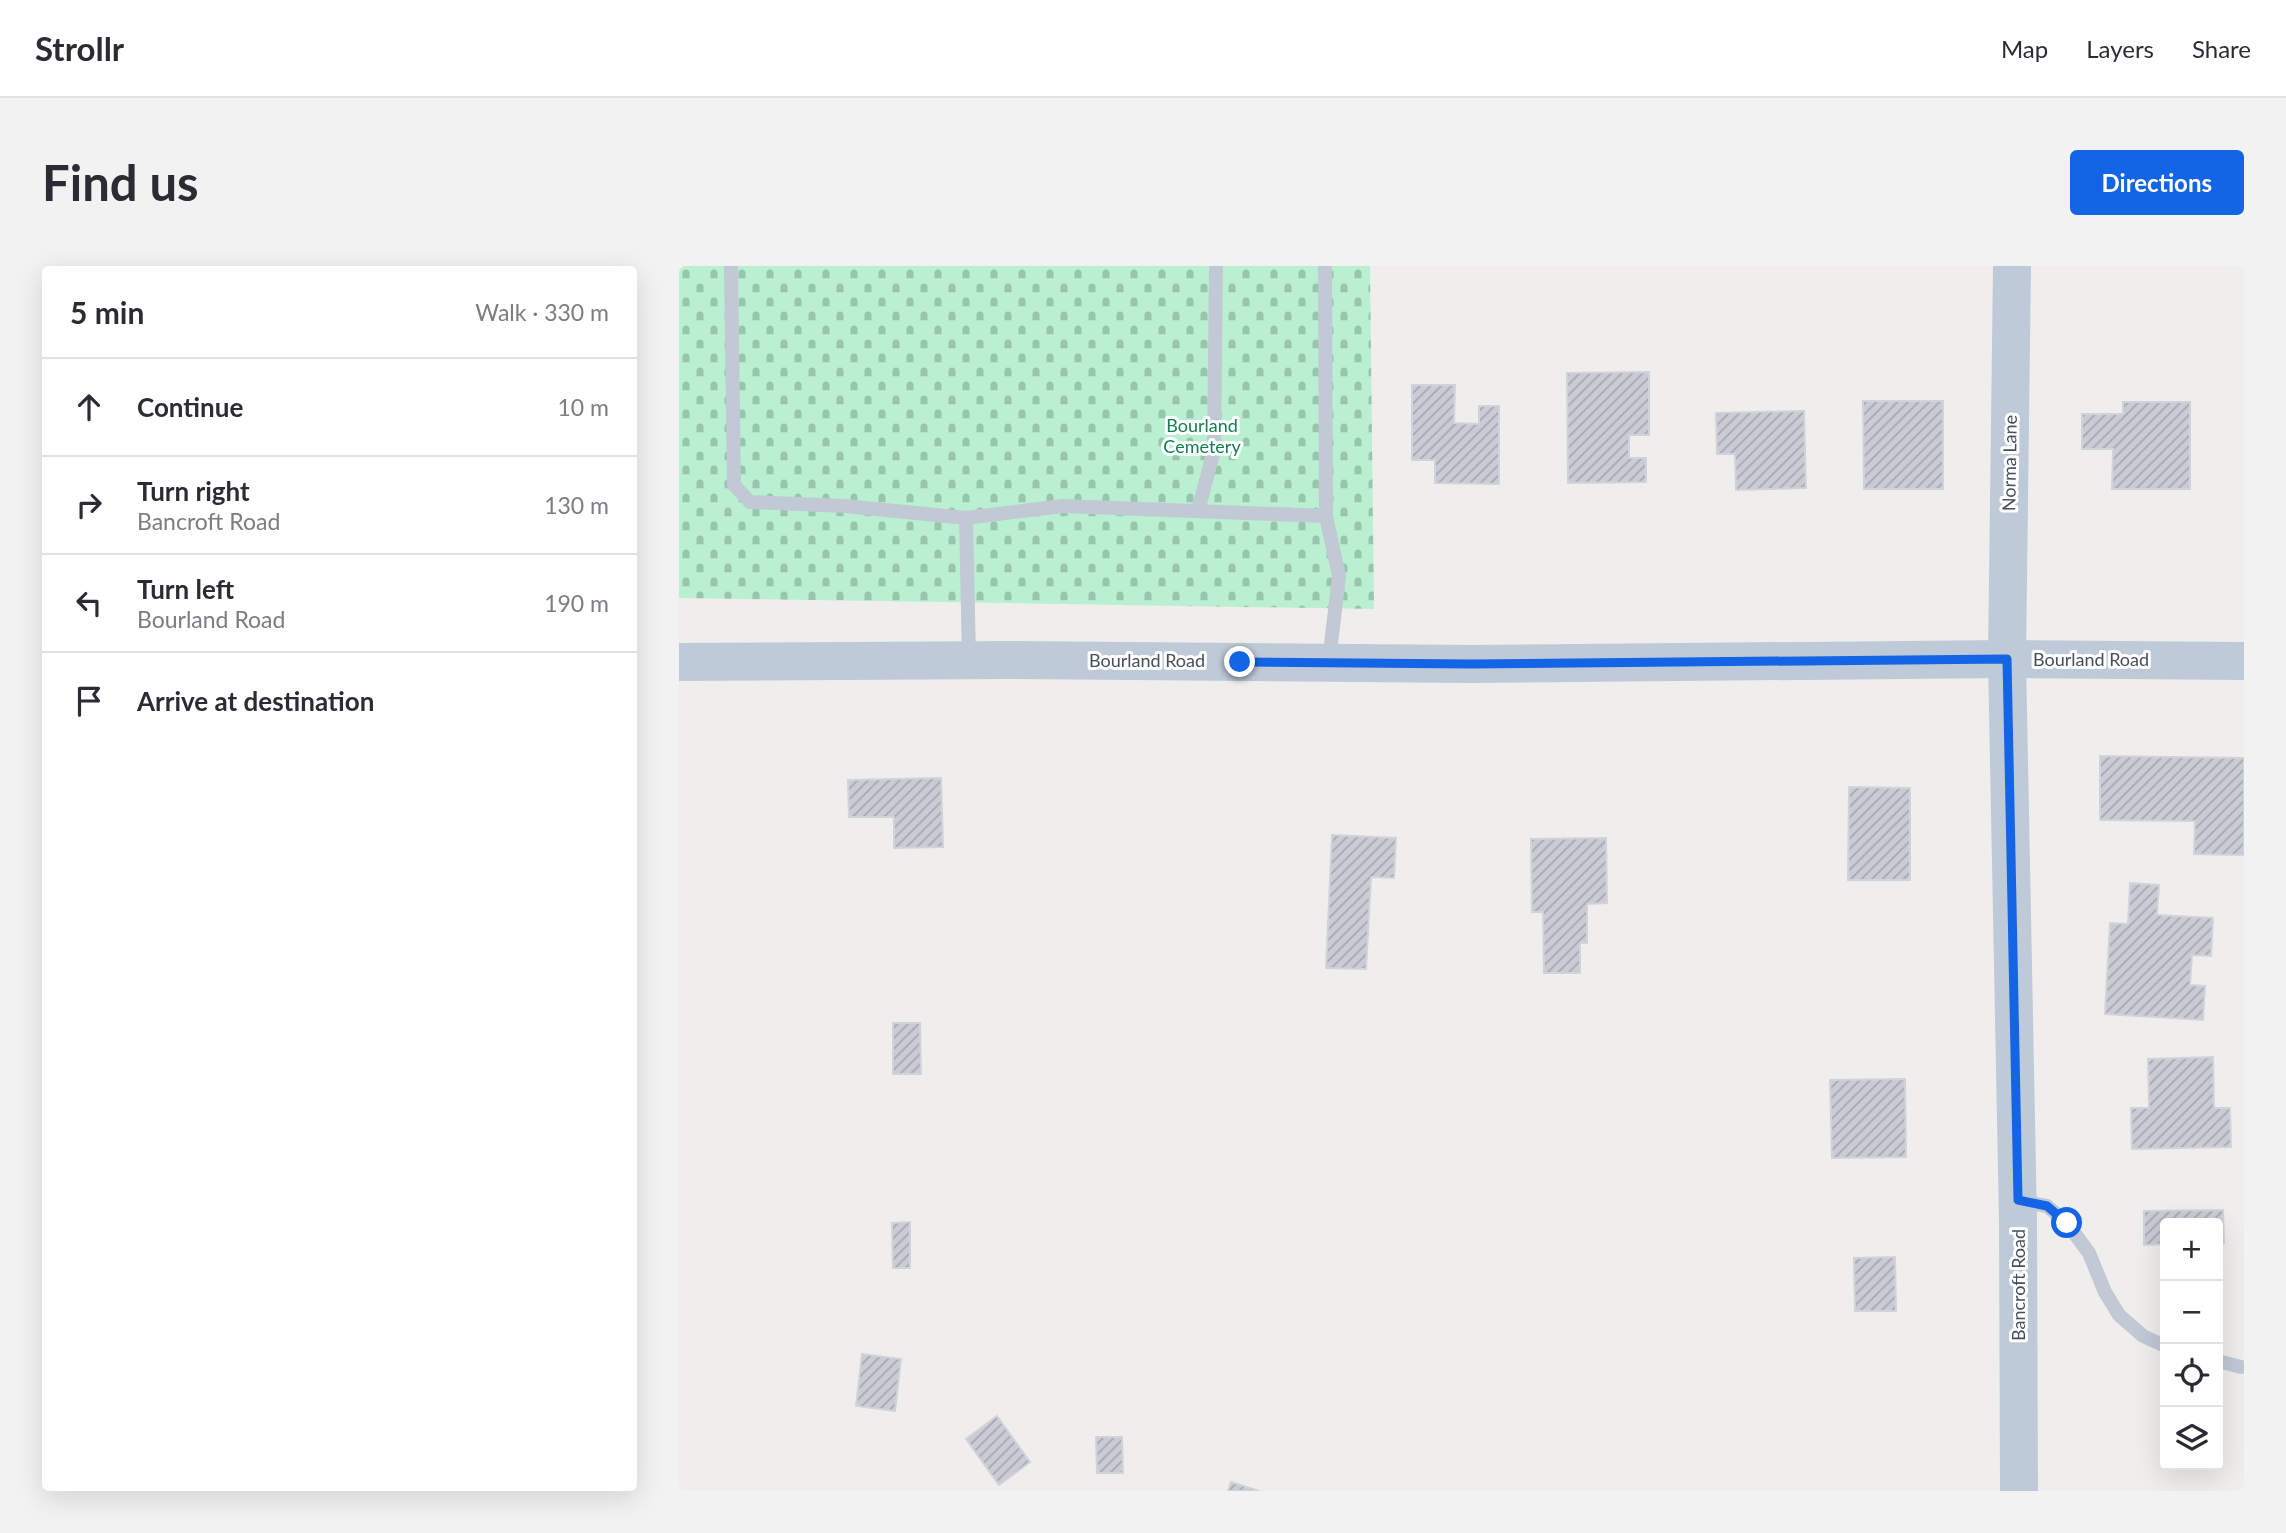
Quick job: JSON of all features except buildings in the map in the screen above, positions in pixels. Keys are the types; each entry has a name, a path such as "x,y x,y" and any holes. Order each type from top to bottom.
{"main road":[{"name":"Norma Lane","path":"2007,659 2012,266"},
{"name":"Bourland Road","path":"679,662 969,660 1484,664 2007,659 2244,661"},
{"name":"Bancroft Road","path":"2007,659 2018,1200 2019,1491"}],"lane":[{"path":"731,266 734,485 750,502 845,506 966,518 1063,506 1327,516"},
{"path":"1198,511 1214,450 1216,266"},
{"path":"1325,266 1327,516 1339,576 1329,663"},
{"path":"966,518 969,660"},
{"path":"2018,1200 2047,1206 2067,1223 2089,1253 2105,1292 2119,1315 2143,1336 2161,1344"},
{"path":"2223,1362 2241,1367"}],"green space":[{"name":"Bourland Cemetery","path":"679,266 1370,266 1374,609 679,598"}],"route":[{"path":"1240,662 1471,664 2007,659 2018,1200 2047,1206 2067,1223"}]}
